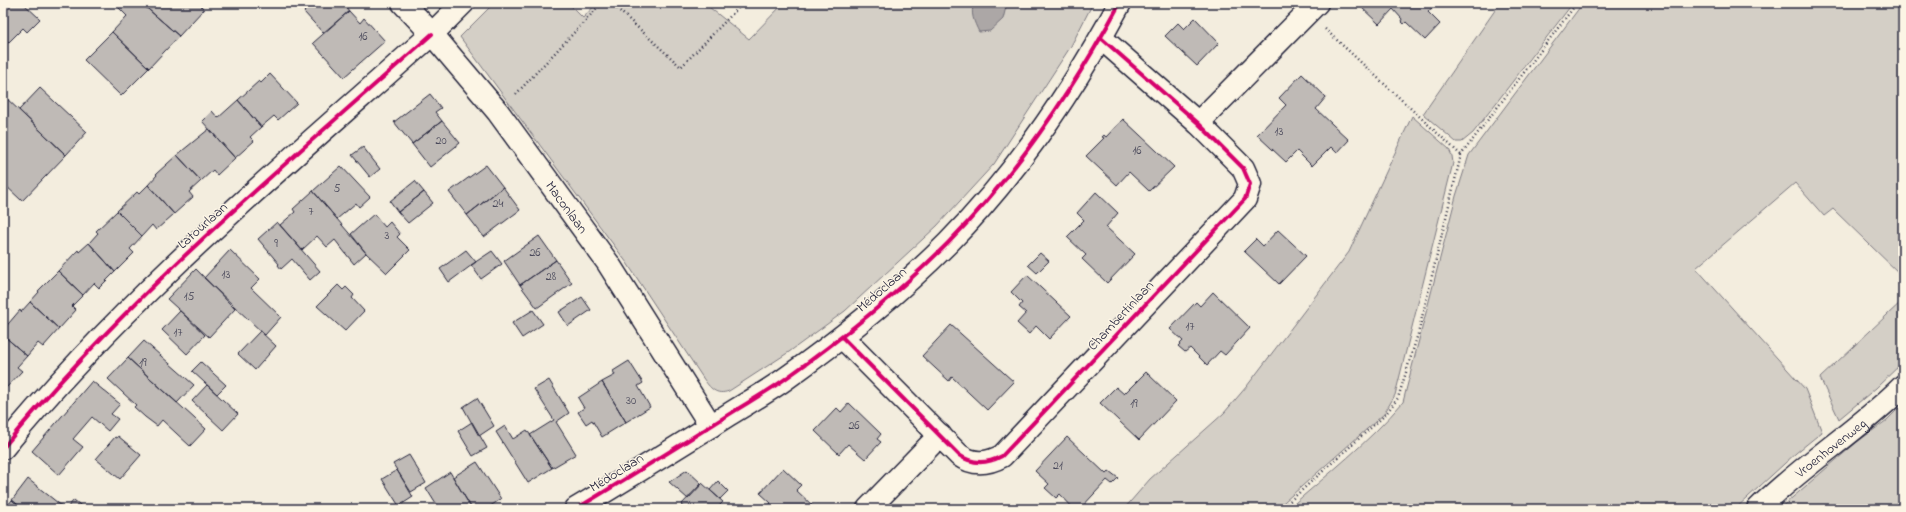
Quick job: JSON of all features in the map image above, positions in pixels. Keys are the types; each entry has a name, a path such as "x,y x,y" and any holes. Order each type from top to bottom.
{"street":[{"name":"Maconlaan","path":"403,3 432,34 498,112 608,263 712,426"},
{"name":"Latourlaan","path":"3,448 39,404 163,275 432,34 463,3"},
{"name":"Médoclaan","path":"576,509 712,426 783,380 842,337 900,289 994,193 1043,128 1077,78 1120,3"},
{"path":"1198,123 1313,8"},
{"name":"Chambertinlaan","path":"842,337 959,455 969,461 981,463 1002,456 1245,200 1250,184 1243,168 1198,123 1101,38"},
{"name":"Vroenhovenweg","path":"1758,509 1796,475 1886,402 1903,386"},
{"path":"868,509 940,435"}],"path":[{"path":"498,112 602,3"},
{"path":"611,3 681,67 743,3"},
{"path":"1281,509 1385,415 1398,398 1418,334 1461,155 1577,3"},
{"path":"1313,8 1461,155"}],"shaded area":[{"path":"494,3 568,3 583,18 597,3 704,3 749,39 784,3 1093,3 1071,46 994,164 937,226 845,311 789,352 729,391 717,392 706,382 627,263 460,37"},
{"path":"974,3 1007,3 1003,19 990,31 979,32 974,21"},
{"path":"1500,3 1573,3 1473,133 1462,142 1456,142 1423,114"},
{"path":"1583,3 1903,3 1903,277 1833,209 1824,216 1795,183 1696,268 1805,389 1822,432 1796,453 1735,509 1288,509 1333,471 1376,431 1403,402 1456,196 1469,155"},
{"path":"1412,116 1449,149 1453,163 1395,395 1384,414 1276,509 1124,509 1150,479 1224,413 1247,386 1349,252"},
{"path":"1903,300 1903,362 1876,388 1839,419 1820,378"},
{"path":"1903,404 1903,509 1779,509 1857,442 1887,420"}],"building":[{"path":"3,3 23,3 40,19 27,32 23,28 7,44 3,39"},
{"path":"114,3 141,3 179,36 149,68 112,32 127,16"},
{"path":"141,3 198,3 204,9 179,36"},
{"path":"303,3 343,3 349,11 323,33 304,12 305,11 301,5"},
{"path":"1363,3 1436,3 1428,12 1440,24 1425,40 1406,22 1404,24 1401,21 1402,19 1393,9 1379,24 1360,6"},
{"path":"349,11 360,23 364,18 385,41 344,77 313,43"},
{"path":"1195,18 1219,43 1197,66 1165,36 1178,23 1184,29"},
{"path":"112,32 149,68 121,96 84,60"},
{"path":"270,74 297,103 278,120 274,116 261,127 238,100 259,81 261,83"},
{"path":"1302,74 1326,97 1316,109 1349,140 1337,153 1331,147 1312,166 1297,151 1286,162 1257,135 1286,105 1279,98"},
{"path":"40,88 87,132 66,155 19,110"},
{"path":"430,94 441,108 435,112 442,121 412,144 394,122"},
{"path":"3,95 66,155 22,201 3,183"},
{"path":"238,100 261,127 250,137 254,141 235,158 202,121 212,111 218,118"},
{"path":"1123,119 1174,167 1149,191 1129,172 1117,185 1086,156 1104,138 1102,137 1104,135 1106,137"},
{"path":"442,121 460,143 430,167 412,144"},
{"path":"209,129 235,158 217,175 213,170 201,181 177,155"},
{"path":"363,147 380,169 370,177 352,155"},
{"path":"177,155 201,181 189,192 193,197 174,214 148,185 157,175 156,174"},
{"path":"486,165 503,187 467,215 449,192"},
{"path":"341,166 370,197 359,207 356,203 337,219 313,191"},
{"path":"415,181 424,192 398,212 390,201"},
{"path":"148,185 174,214 156,230 152,225 142,236 117,211 137,192 139,194"},
{"path":"503,187 520,210 484,237 467,215"},
{"path":"313,191 366,253 354,264 335,240 327,247 317,236 302,250 280,225 295,212 293,209"},
{"path":"424,192 433,203 408,223 398,212"},
{"path":"1096,192 1118,213 1106,227 1135,254 1107,283 1082,259 1086,255 1067,237 1084,220 1077,213"},
{"path":"117,211 142,236 130,249 134,253 115,272 89,243 98,233 96,231"},
{"path":"374,214 385,227 390,222 400,234 397,237 410,250 387,273 366,253 351,234"},
{"path":"277,222 320,271 310,280 292,259 281,269 278,265 279,264 258,239"},
{"path":"1278,230 1306,256 1279,284 1244,251 1256,239 1263,246"},
{"path":"539,236 556,260 520,285 504,261"},
{"path":"89,243 115,272 99,288 94,283 83,295 58,271 78,250 79,252"},
{"path":"230,250 260,279 251,288 281,317 265,335 204,278"},
{"path":"466,250 476,262 449,282 440,269"},
{"path":"492,251 502,264 481,279 471,265"},
{"path":"1040,253 1049,261 1037,273 1028,265"},
{"path":"556,260 572,283 537,308 520,285"},
{"path":"196,269 235,309 209,337 167,299"},
{"path":"58,271 83,295 72,306 76,310 59,329 30,302 39,292 38,291"},
{"path":"1027,275 1071,316 1049,339 1036,326 1029,334 1017,323 1026,313 1019,307 1022,303 1011,292"},
{"path":"338,285 343,290 346,287 354,295 352,298 364,311 345,331 317,306"},
{"path":"1213,292 1250,328 1225,355 1220,351 1207,365 1190,348 1185,352 1178,346 1183,341 1170,329 1196,302 1200,306"},
{"path":"582,297 591,310 568,326 559,312"},
{"path":"30,302 59,329 43,347 38,343 27,356 3,335 3,330 20,310 21,312"},
{"path":"533,310 543,324 522,338 512,323"},
{"path":"180,311 205,335 187,354 162,330"},
{"path":"951,325 1014,382 987,410 952,377 949,381 922,356"},
{"path":"260,331 276,346 255,370 238,354"},
{"path":"3,335 27,356 17,367 22,371 5,389 3,388"},
{"path":"144,341 194,385 177,403 128,358"},
{"path":"128,358 206,429 190,446 162,420 157,426 145,417 134,407 136,405 108,379"},
{"path":"629,361 643,383 638,386 650,407 626,422 602,382 615,375 613,371"},
{"path":"201,362 226,385 217,394 192,371"},
{"path":"1146,372 1176,401 1139,440 1100,403 1116,387 1124,394"},
{"path":"549,380 569,413 556,422 576,454 552,468 530,435 554,420 534,389"},
{"path":"92,381 120,404 111,414 118,419 108,431 92,417 73,439 83,447 59,475 32,451"},
{"path":"602,382 626,422 602,437 592,420 586,424 578,412 584,408 578,398"},
{"path":"207,385 238,414 223,430 192,401"},
{"path":"477,398 494,426 479,436 463,407"},
{"path":"849,403 881,434 877,439 881,442 865,459 848,444 839,454 815,431 837,408 841,412"},
{"path":"472,422 487,448 473,456 458,431"},
{"path":"505,426 513,439 527,430 552,468 528,483 496,432"},
{"path":"118,436 141,455 120,479 96,459 115,437 117,438"},
{"path":"1067,437 1106,474 1109,471 1118,478 1112,484 1107,480 1080,509 1074,509 1060,494 1056,498 1045,488 1049,484 1035,471"},
{"path":"409,455 426,483 411,492 393,464"},
{"path":"477,462 501,499 486,509 472,509 453,477"},
{"path":"783,468 801,485 796,490 813,506 810,509 765,509 771,503 760,493"},
{"path":"397,470 413,497 399,506 382,479"},
{"path":"687,470 702,484 688,499 669,482"},
{"path":"450,472 472,509 439,509 426,488"},
{"path":"28,479 63,507 61,509 23,509 12,500"},
{"path":"718,481 728,491 720,499 710,490"},
{"path":"702,483 723,502 716,509 686,509 681,505"},
{"path":"12,500 23,509 5,509"},
{"path":"74,500 85,509 66,509"}],"cycle path":[{"path":"576,509 785,379 870,314 910,280 973,216 1020,159 1063,99 1120,3"},
{"path":"3,448 52,391 102,337 155,284 264,182 432,34"},
{"path":"842,337 959,455 975,462 991,461 1002,456 1245,199 1250,184 1243,168 1198,123 1101,38"}]}
